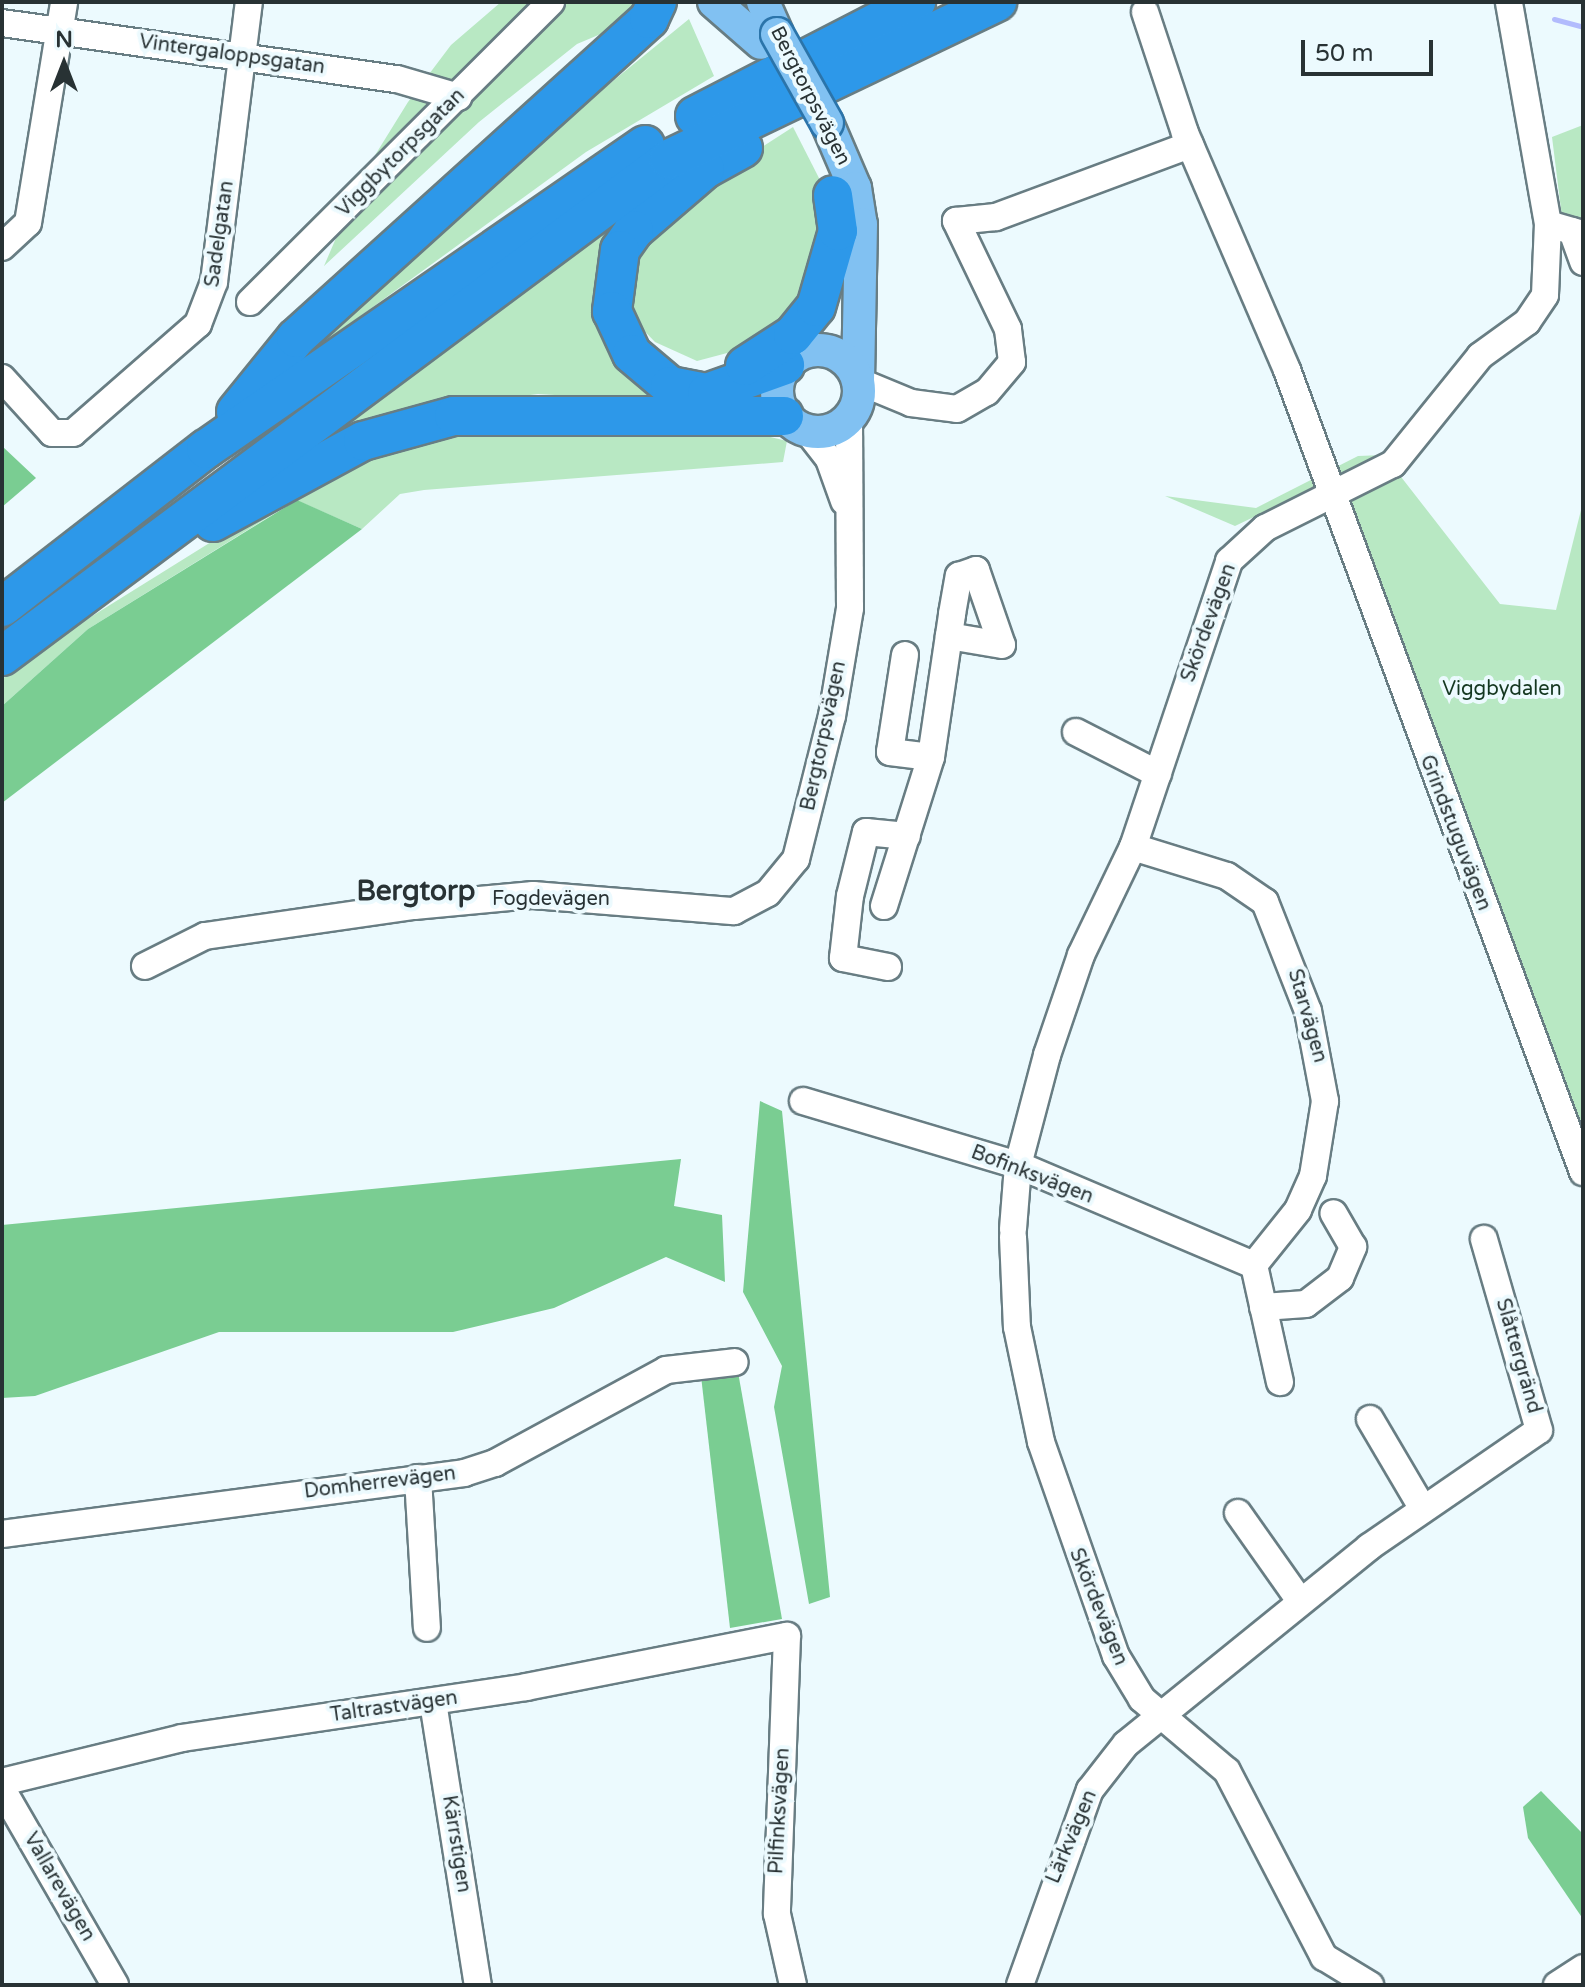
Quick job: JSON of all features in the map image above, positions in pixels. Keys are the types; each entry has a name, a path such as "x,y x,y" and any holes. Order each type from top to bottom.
{"highway":[{"path":"206,449 296,338 649,19 657,2"},
{"path":"530,126 610,66 676,2"},
{"path":"2,607 206,449 659,136 916,2"},
{"path":"2,656 669,159 997,2"},
{"path":"796,358 707,393 670,386 632,354 618,327 612,295 620,250 650,211 705,169 1004,2"},
{"path":"618,327 639,355 691,375 734,371 770,355 816,307 831,276 838,231 833,195"},
{"path":"2,665 161,553 363,441 454,416 532,410 648,420 761,411 796,424"}],"main road":[{"name":"Bergtorpsvägen","path":"714,2 769,39"},
{"name":"Bergtorpsvägen","path":"763,2 769,39 817,128 861,224 858,381"},
{"name":"Bergtorpsvägen","path":"796,358 828,339 839,313 845,243 817,128"},
{"path":"841,357 858,381 849,419 796,424 776,390 796,358 841,357"}],"street":[{"path":"2,247 28,223 64,2"},
{"name":"Sadelgatan","path":"2,378 52,433 73,433 198,324 211,303 249,2"},
{"name":"Viggbytorpsgatan","path":"250,302 551,2"},
{"name":"Skördevägen","path":"1370,1985 1324,1957 1227,1771 1129,1682 1057,1501 1017,1327 1013,1233 1018,1165 1081,955 1133,847 1229,561 1265,528 1393,464 1480,356 1527,322 1545,295 1568,230 1509,2"},
{"name":"Grindstuguvägen","path":"1145,12 1190,145 1287,370 1328,495 1583,1172"},
{"name":"Vintergaloppsgatan","path":"2,23 397,79 458,97"},
{"path":"858,381 911,403 957,409 987,392 1012,362 1008,329 956,221 996,217 1190,145"},
{"path":"1568,230 1583,262"},
{"name":"Bergtorpsvägen","path":"768,893 796,859 832,716 850,608 849,419"},
{"name":"Bergtorpsvägen","path":"796,424 829,459 850,519"},
{"path":"884,906 931,757 949,636"},
{"path":"905,655 890,752 931,757"},
{"path":"1076,732 1158,774"},
{"path":"888,967 843,958 850,896 866,832 907,836"},
{"name":"Starvägen","path":"1133,847 1227,876 1265,902 1308,1011 1325,1101 1313,1176 1298,1210 1254,1265"},
{"name":"Fogdevägen","path":"145,966 205,936 387,909 533,895 734,911 768,893"},
{"name":"Bofinksvägen","path":"803,1101 1018,1165 1254,1265"},
{"path":"1263,1307 1306,1304 1340,1278 1353,1247 1333,1213"},
{"name":"Slåttergränd","path":"1164,1714 1300,1601 1423,1509 1539,1430 1484,1239"},
{"path":"1254,1265 1280,1382"},
{"name":"Domherrevägen","path":"2,1534 418,1478 495,1463 666,1370 735,1362"},
{"path":"1370,1419 1423,1509"},
{"path":"418,1478 427,1628"},
{"path":"1238,1513 1300,1601"},
{"name":"Taltrastvägen","path":"2,1782 182,1738 433,1702 787,1636"},
{"name":"Pilfinksvägen","path":"787,1636 776,1853 782,1959 793,1985"},
{"name":"Kärrstigen","path":"433,1702 478,1985"},
{"name":"Lärkvägen","path":"1020,1985 1090,1790 1126,1744 1164,1714"},
{"name":"Vallarevägen","path":"2,1789 115,1985"},
{"path":"1557,1985 1583,1968"}],"green space":[{"path":"501,2 644,2 615,28 577,44 479,122 324,266 364,173 408,102 451,45"},
{"path":"689,19 714,76 586,152 289,368 380,271"},
{"path":"1583,125 1583,246 1562,217 1552,137"},
{"path":"793,127 821,182 826,225 814,279 780,329 746,348 697,361 655,342 632,318 629,259 688,195"},
{"path":"665,185 596,290 607,350 649,389 689,403 538,394 445,406 291,464"},
{"path":"749,432 787,441 783,462 424,490 400,494 362,529 296,500 88,629 2,706 2,679 81,623 296,489 382,454 453,435"},
{"path":"2,446 36,478 2,507"},
{"name":"Viggbydalen","path":"1384,455 1500,604 1556,610 1583,502 1583,1147 1325,483 1235,526 1165,496 1256,508 1358,456"},
{"path":"297,500 362,529 2,803 2,706 88,629"},
{"path":"760,1101 782,1111 830,1597 809,1604 774,1407 782,1366 743,1292"},
{"path":"681,1159 674,1206 722,1215 725,1282 666,1257 554,1308 453,1332 219,1332 35,1396 2,1398 2,1225"},
{"path":"738,1372 782,1619 730,1628 701,1376"},
{"path":"1541,1791 1583,1834 1583,1919 1528,1838 1523,1807"}],"waterway":[{"path":"1554,19 1583,27"}],"district":[{"name":"Bergtorp","path":"416,891"}]}
